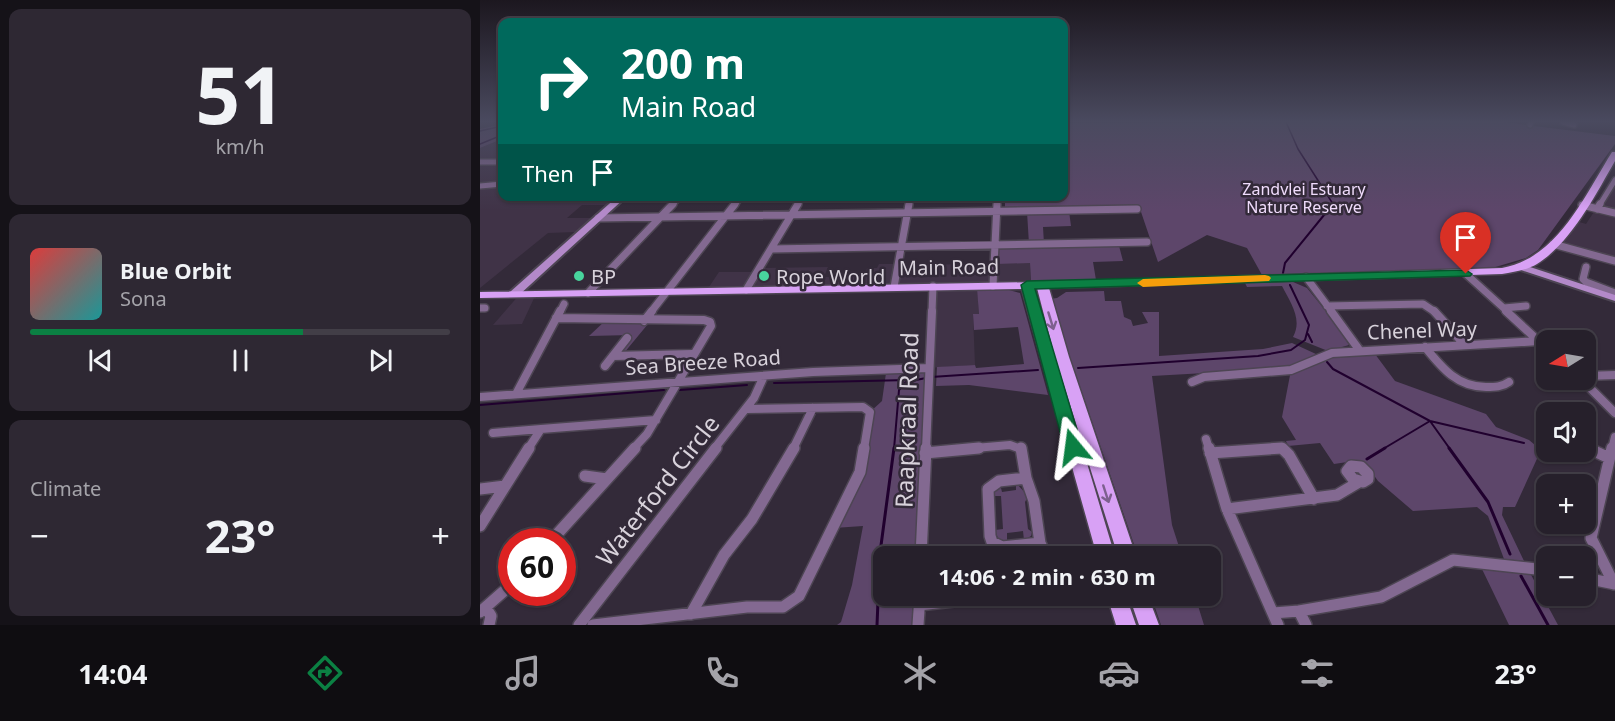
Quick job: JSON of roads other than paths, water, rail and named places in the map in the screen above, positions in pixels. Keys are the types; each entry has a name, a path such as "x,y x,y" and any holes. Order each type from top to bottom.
{"main road":[{"path":"1526,265 1553,244 1615,154"},
{"path":"514,294 617,201"},
{"path":"1526,265 1610,294"},
{"name":"Main Road","path":"480,295 1042,285 1466,274 1526,265"},
{"path":"1027,285 1103,546"},
{"path":"1042,285 1062,357 1123,546"},
{"path":"1120,606 1126,625"},
{"path":"1142,606 1149,625"}],"street":[{"path":"480,162 498,162"},
{"path":"1597,208 1615,180"},
{"path":"480,186 498,184"},
{"path":"588,293 676,201"},
{"path":"644,321 738,201"},
{"path":"746,290 800,201"},
{"path":"894,287 909,201"},
{"path":"993,286 997,201"},
{"path":"1582,205 1615,213"},
{"path":"598,218 1137,209"},
{"path":"771,249 1147,242"},
{"path":"1553,244 1615,261"},
{"path":"1586,267 1583,279 1610,294"},
{"path":"1466,274 1536,338"},
{"name":"Chenel Way","path":"1301,277 1327,306 1360,351 1536,341"},
{"name":"Raapkraal Road","path":"921,546 933,286"},
{"path":"516,394 564,304"},
{"path":"1327,306 1423,304 1432,309 1465,345"},
{"path":"1504,308 1526,306"},
{"path":"556,318 710,322 711,326 692,354 656,420 563,528"},
{"path":"605,366 627,338"},
{"path":"1425,347 1460,384 1478,388 1505,386 1509,382"},
{"path":"1191,382 1204,377 1291,370 1332,353 1360,351"},
{"path":"613,356 692,354"},
{"name":"Sea Breeze Road","path":"480,397 764,376 928,374"},
{"path":"1596,376 1615,375"},
{"name":"Waterford Circle","path":"579,625 746,409 764,376"},
{"path":"1592,390 1615,413"},
{"name":"Waterford Circle","path":"593,625 747,607 783,607 799,596 860,472 870,412 863,407 746,409"},
{"path":"691,614 724,555 752,519 801,437 813,408"},
{"path":"493,433 656,420"},
{"path":"480,526 541,429"},
{"path":"1615,437 1591,537 1597,554 1615,584"},
{"path":"1206,439 1227,509 1276,619 1299,611 1381,597 1448,561 1461,560 1536,569"},
{"path":"925,453 1015,445 1022,452 1026,478 1034,501 1041,546"},
{"path":"1210,453 1282,448 1289,455 1314,499"},
{"path":"1596,452 1609,458"},
{"path":"585,476 607,479"},
{"path":"1026,478 999,481 988,489 990,536 992,542 1002,547 1040,543"},
{"path":"1227,509 1337,495 1359,482"},
{"path":"480,489 505,486"},
{"path":"1596,580 1615,584"},
{"path":"483,610 498,597"},
{"path":"918,625 919,606"},
{"path":"483,610 491,612 492,618 489,625"},
{"path":"1299,611 1306,625"}],"waterway":[{"path":"1299,151 1333,204"},
{"path":"1283,273 1285,263 1333,204"},
{"path":"1078,368 1258,356 1291,350 1305,340 1309,325 1290,285"},
{"path":"1308,334 1312,342"},
{"path":"1327,362 1333,369 1430,421"},
{"path":"931,377 1038,370"},
{"path":"894,449 899,390 906,382 926,378"},
{"path":"774,383 909,380"},
{"path":"680,390 747,385"},
{"path":"480,405 664,390"},
{"path":"1383,449 1430,421"},
{"path":"1430,421 1524,443"},
{"path":"1430,421 1450,449"},
{"path":"877,625 880,553 894,448"},
{"path":"1367,459 1385,448"},
{"path":"1449,448 1488,502 1510,554"},
{"path":"1521,576 1548,625"}],"place":[{"name":"BP","path":"579,276"},
{"name":"Rope World","path":"764,276"}],"park label":[{"name":"Zandvlei Estuary Nature Reserve","path":"1304,198"}]}
